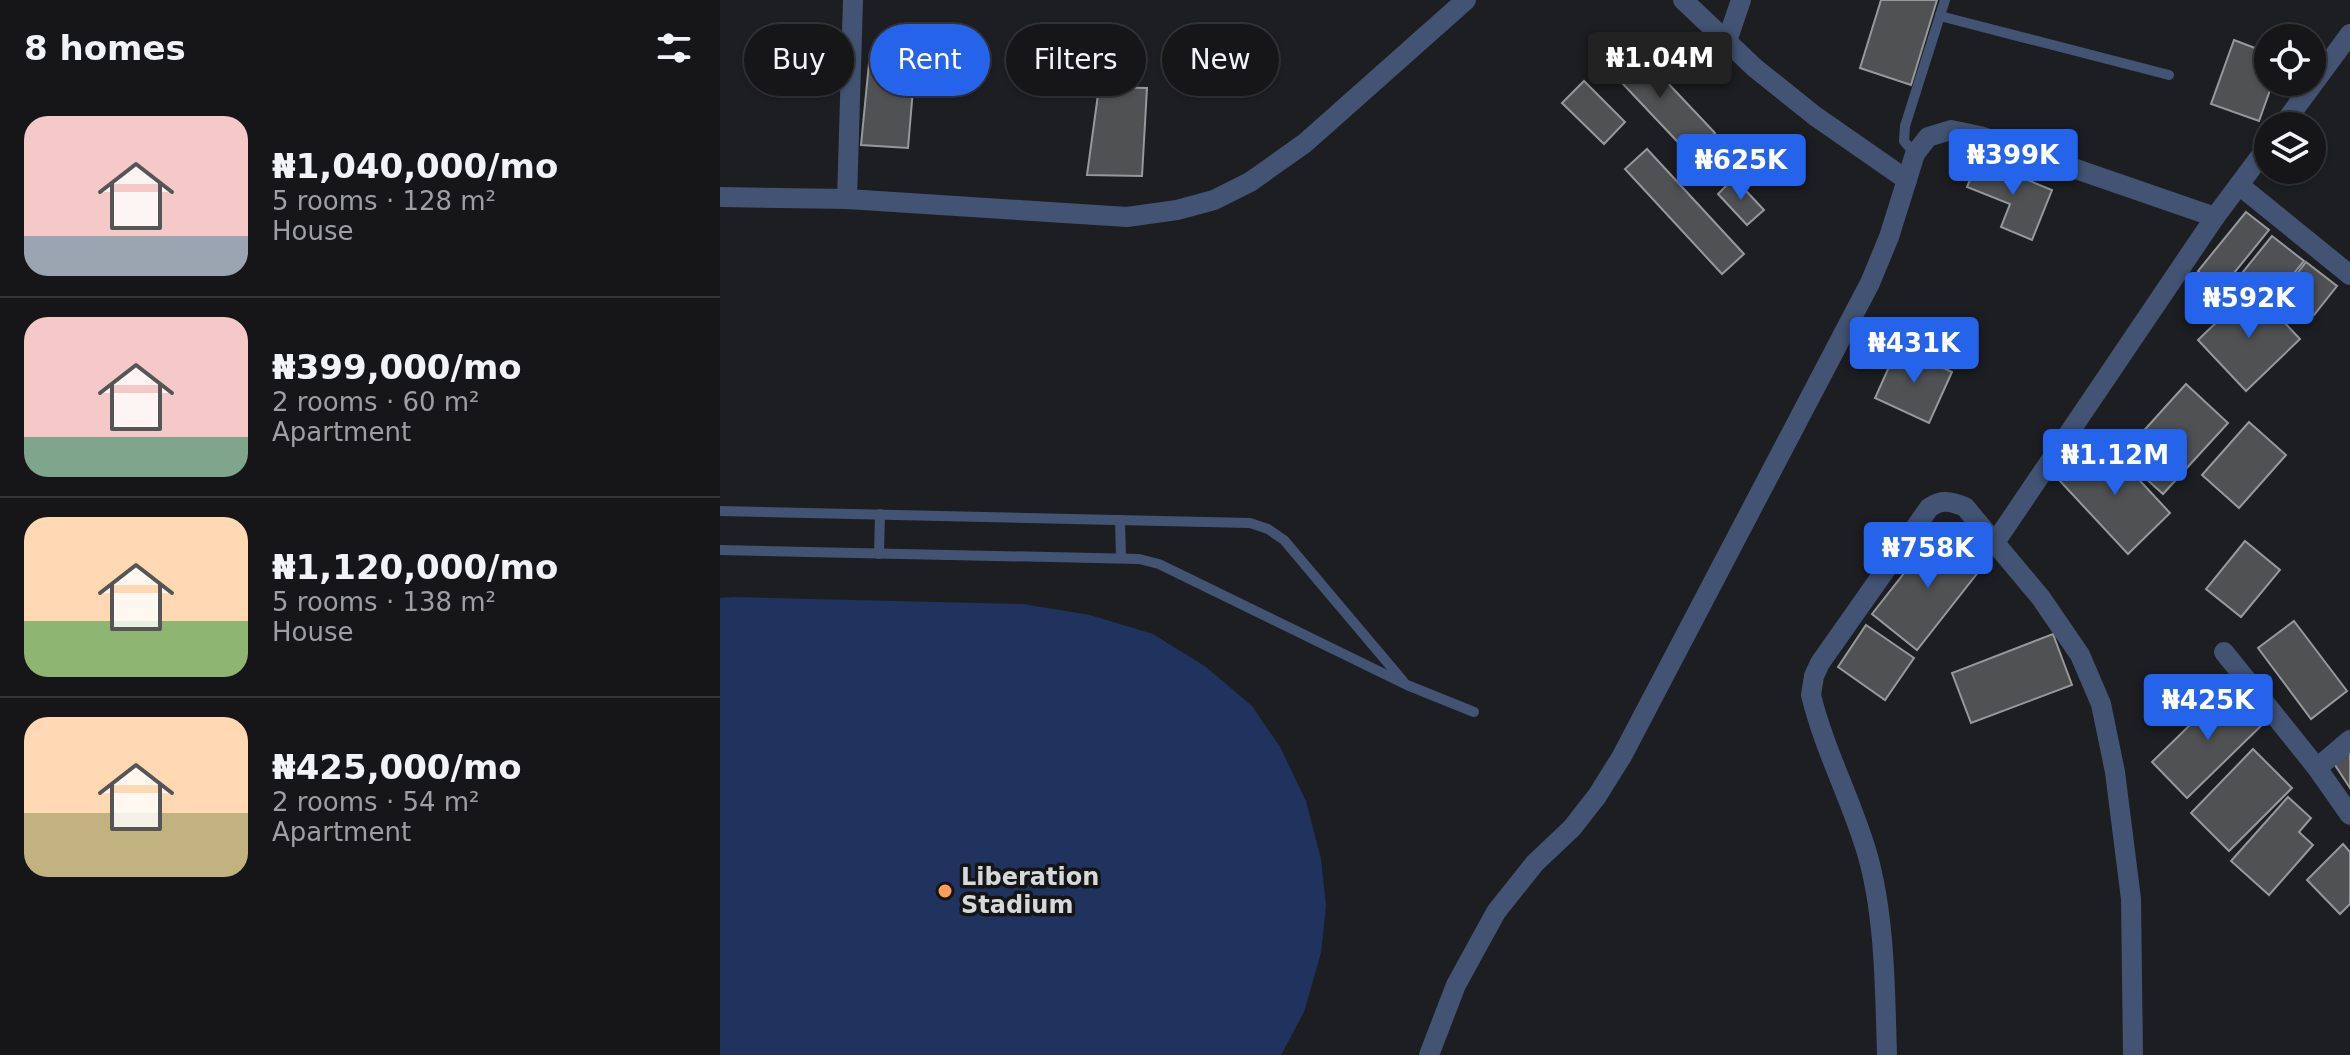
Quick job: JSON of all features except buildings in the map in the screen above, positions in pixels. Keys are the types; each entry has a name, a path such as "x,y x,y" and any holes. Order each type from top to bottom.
{"street":[{"path":"847,199 853,0"},
{"path":"720,197 847,199 1127,217 1177,210 1214,200 1250,182 1305,143 1466,0"},
{"path":"1683,0 1815,116 1907,180"},
{"path":"1727,41 1741,0"},
{"path":"2292,112 2350,34"},
{"path":"1429,1055 1456,985 1496,912 1535,863 1572,828 1622,756 1870,283 1889,237 1915,154 1928,137 1951,130 1980,136 2215,217"},
{"path":"1996,541 2215,217 2254,165"},
{"path":"2239,185 2350,275"},
{"path":"1887,1055 1885,986 1878,916 1867,855 1811,695 1820,663 1929,508 1940,501 1965,507 1996,541 2041,598 2080,655 2101,704 2115,772 2131,899 2133,1055"},
{"path":"2224,652 2317,768 2350,815"},
{"path":"2317,768 2350,740"}],"lane":[{"path":"1915,154 1904,141 1905,126 1945,0"},
{"path":"1940,16 2169,75"},
{"path":"720,511 1250,523 1268,529 1284,540 1407,685"},
{"path":"879,554 880,514"},
{"path":"1120,520 1121,558"},
{"path":"720,550 1121,558 1159,564 1407,685 1474,712"}],"shaded area":[{"path":"720,598 1023,604 1090,615 1153,634 1206,667 1252,706 1280,747 1306,801 1321,859 1326,906 1321,953 1304,1012 1281,1055 720,1055"}],"place":[{"name":"Liberation Stadium","path":"945,891"}]}
